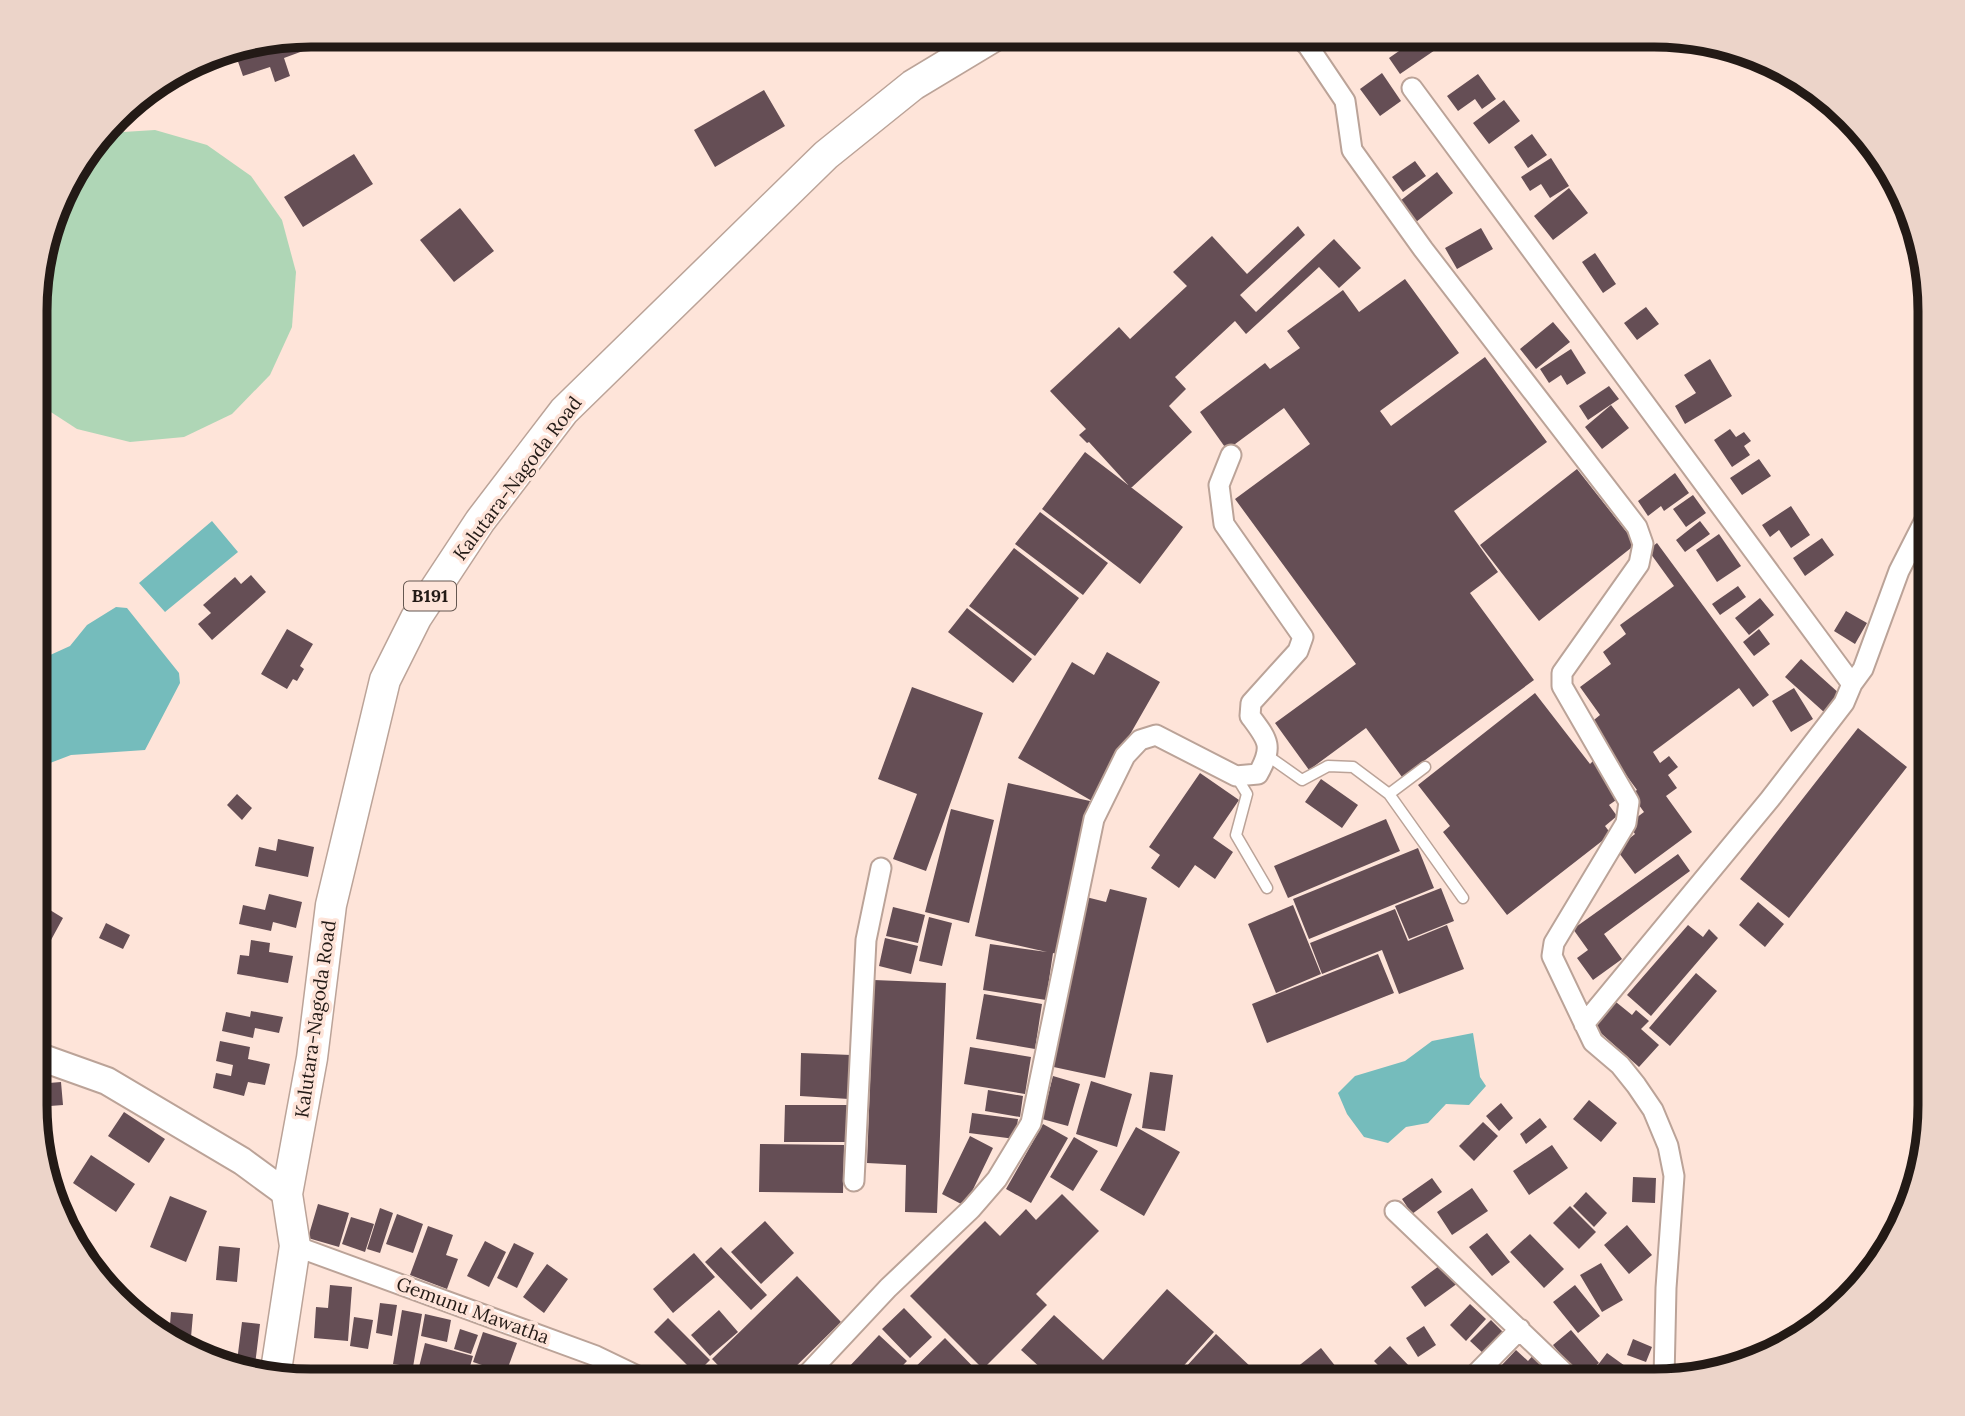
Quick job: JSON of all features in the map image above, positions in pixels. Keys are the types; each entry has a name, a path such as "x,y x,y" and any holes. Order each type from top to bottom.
{"main road":[{"name":"Kalutara-Nagoda Road","path":"277,1366 295,1246 287,1194 312,1058 331,905 385,680 416,618 480,521 564,411 826,155 913,85 976,47"}],"street":[{"path":"1309,47 1345,101 1352,150 1423,249 1637,527 1643,544 1639,564 1562,673 1562,686 1629,802 1626,823 1553,943 1552,956 1593,1042 1619,1065 1636,1085 1653,1110 1668,1146 1674,1176 1666,1288 1664,1368"},
{"path":"1412,88 1852,684"},
{"path":"812,1369 888,1288 971,1209 997,1179 1031,1123 1094,820 1125,756 1140,740 1156,735 1236,776 1258,774 1268,756 1267,738 1250,716 1251,703 1298,651 1303,636 1224,524 1219,485 1231,455"},
{"path":"1584,1024 1770,799 1844,703 1852,684 1863,669 1899,571 1918,534"},
{"path":"854,1181 866,940 881,868"},
{"path":"47,1060 107,1081 242,1161 287,1194"},
{"path":"1395,1211 1561,1369"},
{"name":"Gemunu Mawatha","path":"295,1246 596,1356 623,1369"},
{"path":"1481,1369 1520,1329"}],"lane":[{"path":"1268,756 1302,780 1328,766 1353,767 1389,794 1463,898"},
{"path":"1389,794 1425,767"},
{"path":"1236,776 1247,794 1236,835 1267,888"}],"green space":[{"path":"155,130 207,145 251,176 282,220 296,272 292,327 270,375 232,414 184,437 130,442 77,429 47,410 47,312 56,243 67,210 83,179 118,132"}],"water":[{"path":"212,521 238,552 165,612 139,583"},
{"path":"116,607 127,608 179,673 180,683 145,750 71,755 47,764 47,656 70,646 87,625"},
{"path":"1473,1033 1480,1077 1486,1086 1469,1105 1446,1104 1428,1123 1406,1127 1388,1143 1364,1137 1347,1114 1338,1093 1355,1076 1405,1061 1432,1041"}],"building":[{"path":"1405,47 1439,47 1400,74 1389,58"},
{"path":"302,48 303,51 284,58 290,76 275,82 270,67 243,76 237,58 260,52"},
{"path":"1382,73 1401,101 1380,116 1360,89"},
{"path":"1478,74 1496,99 1482,109 1475,99 1458,111 1447,96"},
{"path":"764,90 785,126 715,167 694,130"},
{"path":"1504,100 1520,121 1489,144 1473,123"},
{"path":"1532,134 1547,155 1528,168 1514,147"},
{"path":"354,154 373,184 303,227 284,197"},
{"path":"1551,158 1569,186 1550,198 1541,184 1530,191 1521,177"},
{"path":"1415,161 1426,176 1403,192 1392,177"},
{"path":"1437,172 1453,193 1416,222 1400,201"},
{"path":"1569,188 1588,213 1553,240 1534,216"},
{"path":"460,208 494,251 454,282 420,240"},
{"path":"1298,226 1305,235 1240,295 1256,312 1334,239 1361,268 1339,288 1319,267 1246,334 1235,321 1175,377 1186,389 1169,406 1192,432 1131,488 1089,442 1079,435 1086,429 1050,391 1119,327 1130,339 1187,286 1173,272 1212,236 1247,274"},
{"path":"1481,228 1493,249 1457,269 1445,248"},
{"path":"1595,253 1616,284 1603,293 1582,262"},
{"path":"1405,279 1459,353 1380,411 1391,426 1485,357 1547,442 1454,511 1498,572 1470,593 1534,680 1402,777 1366,728 1309,770 1275,723 1356,664 1235,499 1310,444 1284,408 1227,450 1200,412 1265,363 1270,369 1300,348 1287,331 1343,290 1359,312"},
{"path":"1646,307 1659,324 1637,340 1624,323"},
{"path":"1553,322 1570,342 1536,369 1520,349"},
{"path":"1571,349 1586,373 1567,385 1561,375 1549,383 1540,369"},
{"path":"1710,359 1732,396 1685,424 1675,406 1696,393 1684,375"},
{"path":"1609,386 1619,399 1588,420 1579,406"},
{"path":"1611,405 1629,428 1602,449 1585,427"},
{"path":"1730,429 1736,437 1744,432 1751,441 1744,446 1750,455 1732,467 1714,440"},
{"path":"1085,452 1183,527 1140,584 1042,509"},
{"path":"1759,459 1771,476 1742,495 1730,478"},
{"path":"1577,469 1636,544 1539,621 1480,545"},
{"path":"1675,473 1689,493 1664,511 1661,506 1648,516 1638,501"},
{"path":"1693,495 1706,513 1686,527 1673,509"},
{"path":"1791,506 1810,535 1791,548 1779,530 1770,537 1762,525"},
{"path":"1040,512 1108,563 1083,595 1015,544"},
{"path":"1700,521 1710,534 1685,552 1676,540"},
{"path":"1719,534 1741,566 1717,582 1696,550"},
{"path":"1822,538 1834,555 1805,576 1793,558"},
{"path":"1657,543 1769,695 1753,707 1739,688 1653,752 1660,763 1669,756 1678,767 1668,775 1677,788 1666,796 1692,832 1635,874 1616,849 1635,834 1628,824 1644,812 1631,794 1637,790 1589,724 1600,715 1580,687 1611,664 1603,652 1626,634 1620,625 1674,586 1648,550"},
{"path":"1014,548 1079,598 1035,656 969,606"},
{"path":"251,575 266,592 212,640 198,624 211,613 203,605 235,577 241,584"},
{"path":"1738,586 1746,597 1720,615 1712,604"},
{"path":"1760,598 1774,615 1749,635 1735,618"},
{"path":"967,608 1032,659 1013,683 948,632"},
{"path":"1846,611 1867,623 1855,644 1834,631"},
{"path":"287,629 313,644 300,666 304,669 297,681 293,679 287,689 261,674"},
{"path":"1759,629 1770,644 1754,656 1743,642"},
{"path":"1107,652 1160,682 1092,801 1018,758 1072,662 1094,675"},
{"path":"1801,659 1841,695 1825,713 1785,677"},
{"path":"912,687 983,713 926,871 893,859 917,794 878,779"},
{"path":"1794,688 1813,719 1791,732 1772,701"},
{"path":"1535,693 1590,764 1594,760 1622,796 1609,805 1617,816 1605,826 1611,834 1507,915 1443,832 1450,826 1418,785"},
{"path":"1858,728 1907,767 1789,918 1740,879"},
{"path":"1200,773 1239,800 1213,838 1233,852 1215,879 1195,865 1179,888 1151,868 1160,855 1149,847"},
{"path":"1321,779 1358,805 1342,828 1305,802"},
{"path":"1008,783 1090,801 1057,954 1053,953 1046,1000 983,990 990,944 1047,952 975,936"},
{"path":"237,794 252,808 242,820 227,805"},
{"path":"951,809 994,820 969,923 925,912"},
{"path":"1386,819 1400,851 1288,898 1274,866"},
{"path":"278,839 314,847 308,877 255,866 259,847 276,851"},
{"path":"1418,848 1434,888 1309,939 1293,899"},
{"path":"1678,854 1690,871 1604,934 1622,959 1593,980 1577,958 1588,950 1573,929"},
{"path":"1441,888 1454,921 1409,939 1395,906"},
{"path":"1110,889 1147,898 1105,1078 1049,1066 1086,897 1106,902"},
{"path":"269,894 302,902 296,928 273,922 271,931 239,924 243,905 265,910"},
{"path":"1758,902 1784,924 1765,947 1739,925"},
{"path":"1293,905 1321,974 1276,993 1248,924"},
{"path":"893,907 925,915 918,943 886,936"},
{"path":"47,908 63,918 51,940 47,938"},
{"path":"1395,909 1408,941 1447,925 1464,969 1399,994 1382,950 1322,974 1310,943"},
{"path":"929,917 952,923 942,966 919,961"},
{"path":"106,923 130,935 123,949 99,938"},
{"path":"1688,925 1703,937 1709,929 1718,938 1651,1016 1627,995"},
{"path":"885,938 918,946 911,974 879,966"},
{"path":"251,940 270,943 269,952 293,956 288,983 237,974 240,955 249,956"},
{"path":"1378,954 1394,993 1267,1043 1252,1004"},
{"path":"1696,973 1717,991 1670,1046 1649,1028"},
{"path":"874,980 946,983 937,1213 905,1212 906,1165 867,1163"},
{"path":"984,994 1042,1004 1035,1049 976,1039"},
{"path":"1616,1002 1632,1015 1636,1010 1649,1021 1641,1029 1659,1045 1639,1067 1594,1027"},
{"path":"251,1011 283,1017 279,1033 255,1028 253,1038 222,1031 226,1012 250,1017"},
{"path":"220,1041 250,1047 248,1059 270,1064 265,1085 248,1082 244,1096 213,1088 216,1073 231,1076 233,1065 216,1061"},
{"path":"970,1047 1031,1057 1025,1094 964,1084"},
{"path":"801,1053 851,1055 849,1099 800,1096"},
{"path":"1150,1072 1173,1075 1165,1131 1142,1128"},
{"path":"1053,1076 1080,1084 1068,1126 1042,1119"},
{"path":"1091,1081 1132,1094 1117,1147 1076,1134"},
{"path":"61,1082 63,1105 47,1106 47,1083"},
{"path":"988,1090 1023,1096 1020,1117 985,1111"},
{"path":"1589,1100 1617,1123 1601,1142 1573,1119"},
{"path":"1501,1103 1513,1118 1499,1131 1486,1116"},
{"path":"785,1105 848,1105 848,1142 784,1142"},
{"path":"124,1112 165,1139 149,1163 108,1136"},
{"path":"972,1113 1018,1119 1015,1139 969,1133"},
{"path":"1540,1118 1547,1127 1526,1144 1520,1134"},
{"path":"1483,1122 1498,1136 1474,1161 1459,1146"},
{"path":"1043,1124 1068,1138 1031,1203 1006,1189"},
{"path":"1136,1127 1180,1152 1144,1216 1100,1190"},
{"path":"970,1136 993,1148 965,1206 942,1194"},
{"path":"1074,1137 1098,1151 1073,1191 1050,1177"},
{"path":"760,1144 844,1145 843,1193 759,1192"},
{"path":"1552,1145 1568,1168 1529,1195 1513,1171"},
{"path":"91,1155 135,1184 116,1212 73,1183"},
{"path":"1633,1177 1656,1178 1655,1203 1632,1202"},
{"path":"1432,1178 1442,1192 1412,1214 1402,1199"},
{"path":"1472,1188 1488,1211 1452,1235 1437,1212"},
{"path":"1586,1192 1607,1213 1594,1227 1573,1206"},
{"path":"1062,1194 1099,1231 1036,1294 1047,1305 983,1369 910,1296 985,1221 1000,1236 1026,1209 1036,1220"},
{"path":"170,1196 207,1211 186,1262 150,1247"},
{"path":"318,1204 349,1213 339,1247 308,1238"},
{"path":"1570,1206 1596,1232 1579,1249 1553,1223"},
{"path":"380,1208 393,1213 380,1253 367,1249"},
{"path":"397,1214 423,1224 413,1253 386,1244"},
{"path":"351,1217 374,1224 365,1252 342,1244"},
{"path":"765,1221 794,1253 761,1284 731,1252"},
{"path":"1627,1225 1652,1255 1629,1274 1604,1245"},
{"path":"428,1226 453,1235 446,1255 458,1259 447,1289 410,1275"},
{"path":"1487,1233 1510,1262 1492,1276 1469,1247"},
{"path":"1530,1234 1564,1269 1544,1288 1510,1252"},
{"path":"485,1241 506,1252 489,1287 467,1276"},
{"path":"514,1243 534,1253 517,1288 497,1278"},
{"path":"219,1246 240,1248 237,1282 216,1280"},
{"path":"721,1247 767,1295 751,1310 705,1262"},
{"path":"694,1253 715,1277 673,1313 653,1289"},
{"path":"1443,1263 1458,1283 1425,1307 1411,1287"},
{"path":"1601,1263 1623,1300 1602,1312 1580,1275"},
{"path":"547,1264 568,1279 544,1313 523,1297"},
{"path":"797,1276 841,1322 793,1369 722,1369 712,1359"},
{"path":"330,1285 352,1287 348,1341 314,1338 316,1307 328,1308"},
{"path":"1575,1285 1600,1316 1578,1333 1553,1302"},
{"path":"1167,1289 1214,1332 1181,1369 1042,1369 1021,1350 1054,1315 1103,1360"},
{"path":"380,1303 397,1305 392,1336 376,1333"},
{"path":"1470,1304 1486,1319 1466,1341 1450,1325"},
{"path":"904,1308 932,1337 910,1358 882,1329"},
{"path":"402,1310 422,1314 413,1367 393,1364"},
{"path":"719,1310 738,1332 710,1356 691,1335"},
{"path":"171,1312 193,1314 191,1339 170,1327"},
{"path":"425,1314 451,1320 447,1342 421,1336"},
{"path":"354,1317 373,1320 368,1349 350,1346"},
{"path":"668,1318 710,1360 701,1369 691,1369 654,1332"},
{"path":"1491,1320 1505,1334 1485,1355 1470,1341"},
{"path":"242,1322 260,1324 255,1363 237,1358"},
{"path":"1424,1326 1436,1345 1418,1357 1406,1338"},
{"path":"460,1329 478,1335 471,1354 454,1349"},
{"path":"1571,1330 1599,1363 1591,1369 1573,1369 1553,1345"},
{"path":"483,1332 517,1343 507,1369 494,1369 473,1362"},
{"path":"1216,1334 1253,1369 1184,1369"},
{"path":"879,1335 907,1361 899,1369 847,1369"},
{"path":"945,1338 975,1369 913,1369"},
{"path":"1633,1339 1652,1347 1646,1362 1627,1355"},
{"path":"425,1343 473,1356 469,1369 418,1369"},
{"path":"1390,1346 1411,1368 1382,1369 1374,1361"},
{"path":"1321,1348 1338,1369 1297,1369"},
{"path":"1516,1350 1528,1361 1536,1352 1550,1365 1546,1369 1500,1367"},
{"path":"1607,1353 1629,1369 1595,1369"}]}
